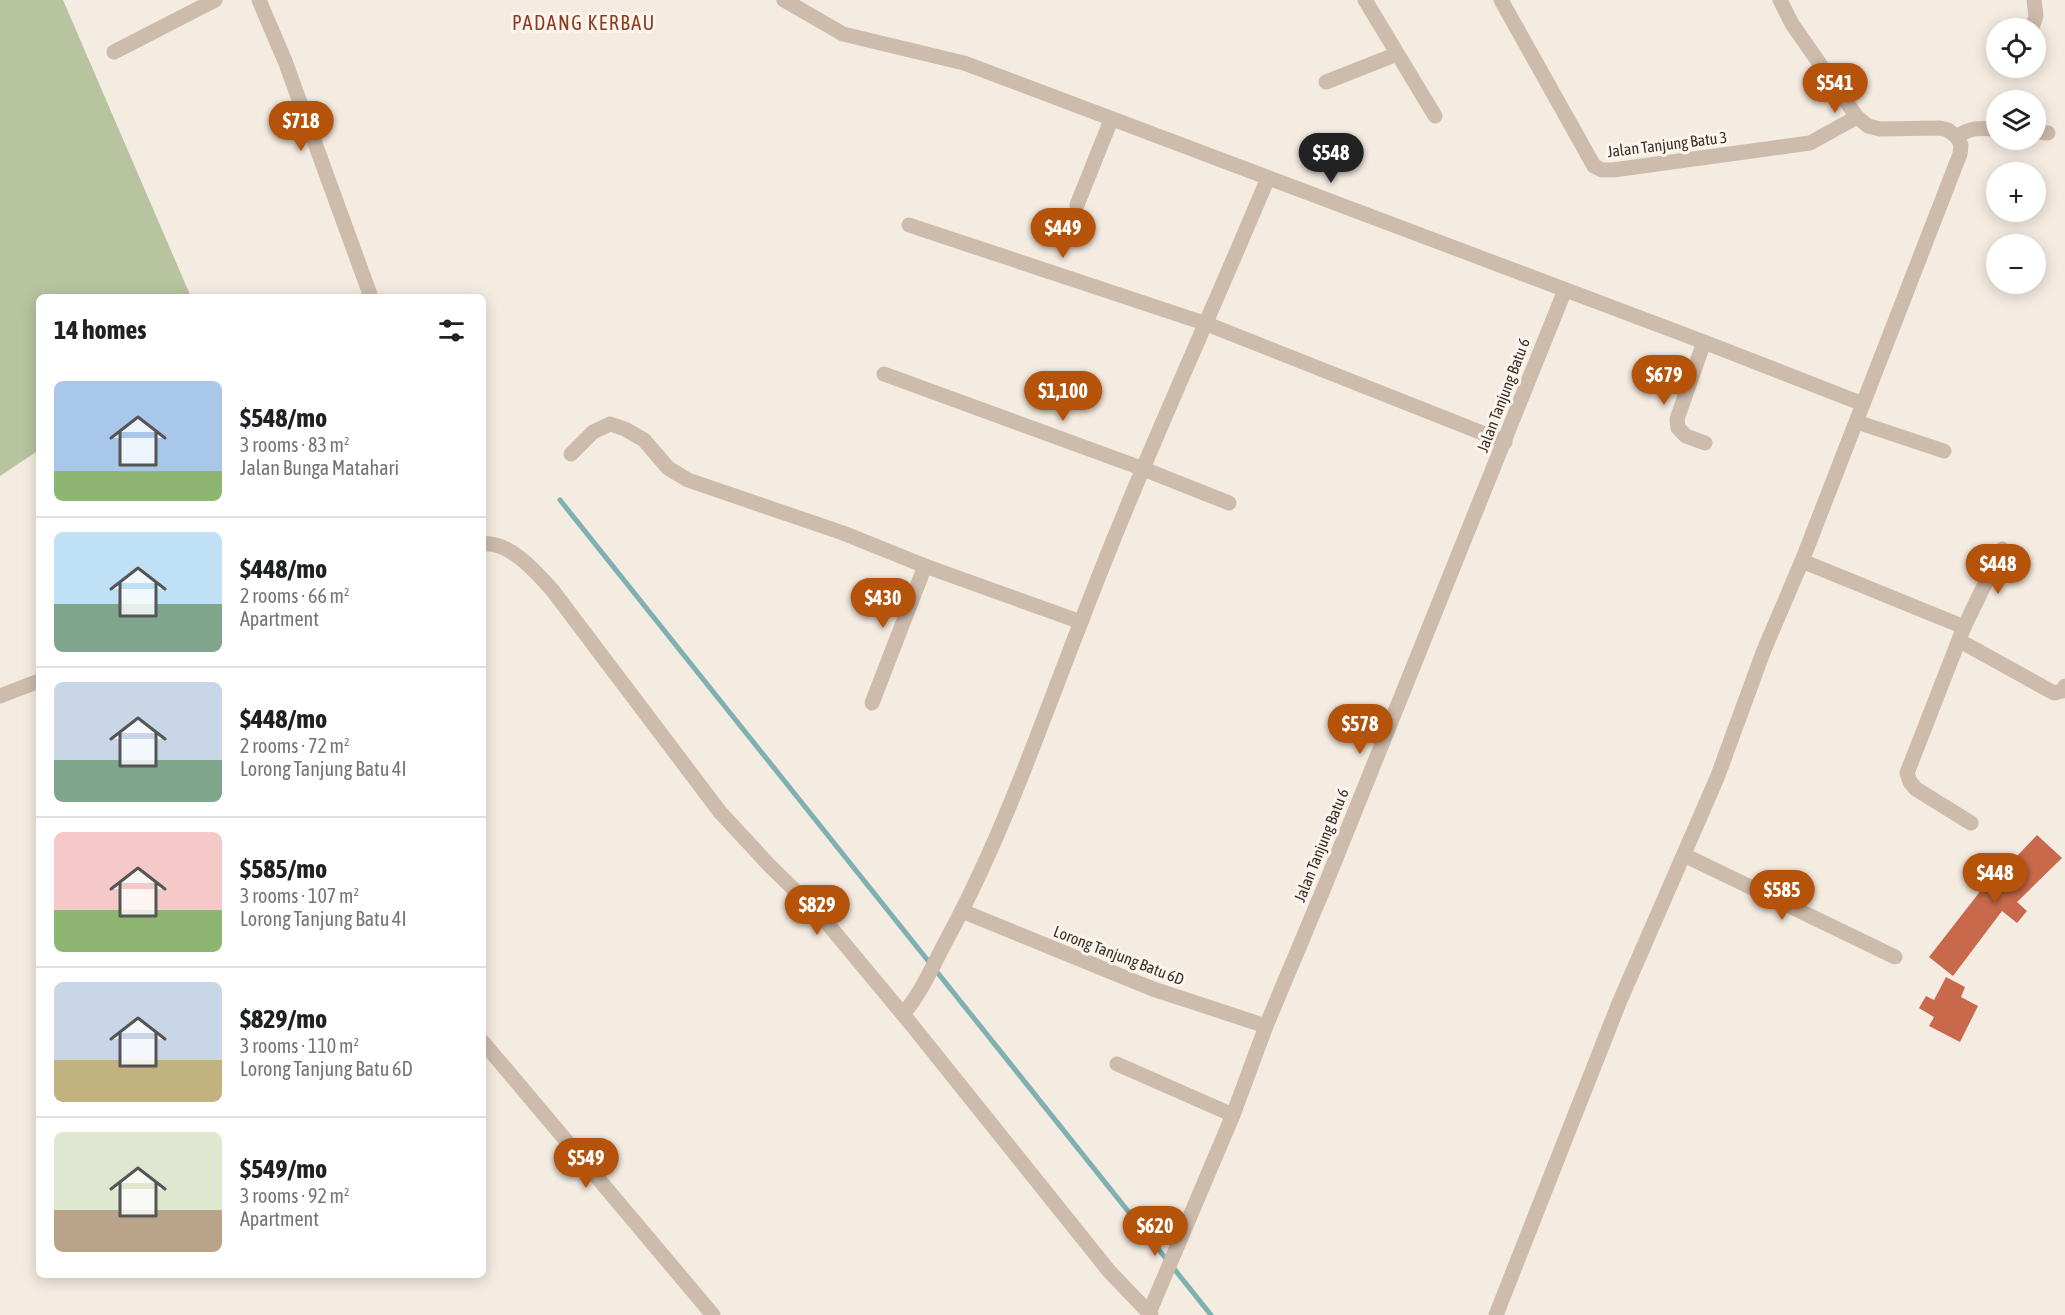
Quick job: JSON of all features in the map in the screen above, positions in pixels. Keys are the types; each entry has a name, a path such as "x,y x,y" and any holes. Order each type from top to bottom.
{"street":[{"path":"114,52 215,0"},
{"path":"259,0 285,61 370,294"},
{"path":"784,0 843,34 964,63 1863,404"},
{"path":"1365,0 1435,116"},
{"name":"Jalan Tanjung Batu 3","path":"1501,0 1594,166 1602,170 1810,143 1857,117"},
{"path":"1496,1315 1619,1003 1717,778 1764,650 1857,422 1960,154 1961,145 1957,137 1948,130 1940,128 1880,129 1868,126 1857,117 1792,24 1780,0"},
{"path":"2034,0 2035,18"},
{"path":"1326,82 1396,54"},
{"path":"1077,205 1111,120"},
{"path":"1957,137 1966,130 1986,128"},
{"path":"903,1014 917,998 962,911 1025,769 1142,468 1269,178"},
{"path":"909,225 1207,324 1504,442"},
{"name":"Jalan Tanjung Batu 6","path":"1150,1314 1233,1115 1266,1026 1326,883 1564,290"},
{"path":"1704,342 1677,419 1678,428 1686,436 1705,443"},
{"path":"884,374 1142,468 1229,503"},
{"path":"1857,422 1944,451"},
{"path":"571,453 593,432 610,424 626,429 644,440 668,468 688,480 843,533 925,566 1081,622"},
{"path":"486,543 511,552 553,591 720,812 822,917 903,1014 1109,1271 1150,1314"},
{"path":"1971,823 1916,789 1910,782 1907,772 1962,634 2002,549"},
{"path":"1802,561 1962,634 2054,693 2062,691 2065,686"},
{"path":"872,703 925,566"},
{"path":"0,696 36,682"},
{"path":"1684,855 1895,957"},
{"name":"Lorong Tanjung Batu 6D","path":"962,911 1154,989 1266,1026"},
{"path":"486,1046 713,1315"},
{"path":"1118,1064 1233,1115"}],"green space":[{"path":"0,0 63,0 190,294 36,294 36,452 0,476"}],"building":[{"path":"2037,835 2062,858 2017,902 2027,911 2017,923 2002,911 1953,976 1929,957 1989,880 1992,882"},
{"path":"1946,977 1965,987 1961,997 1978,1006 1960,1042 1929,1026 1934,1017 1919,1008 1926,996 1934,1000"}],"waterway":[{"path":"560,500 1211,1315"}],"district":[{"name":"PADANG KERBAU","path":"584,22"}]}
